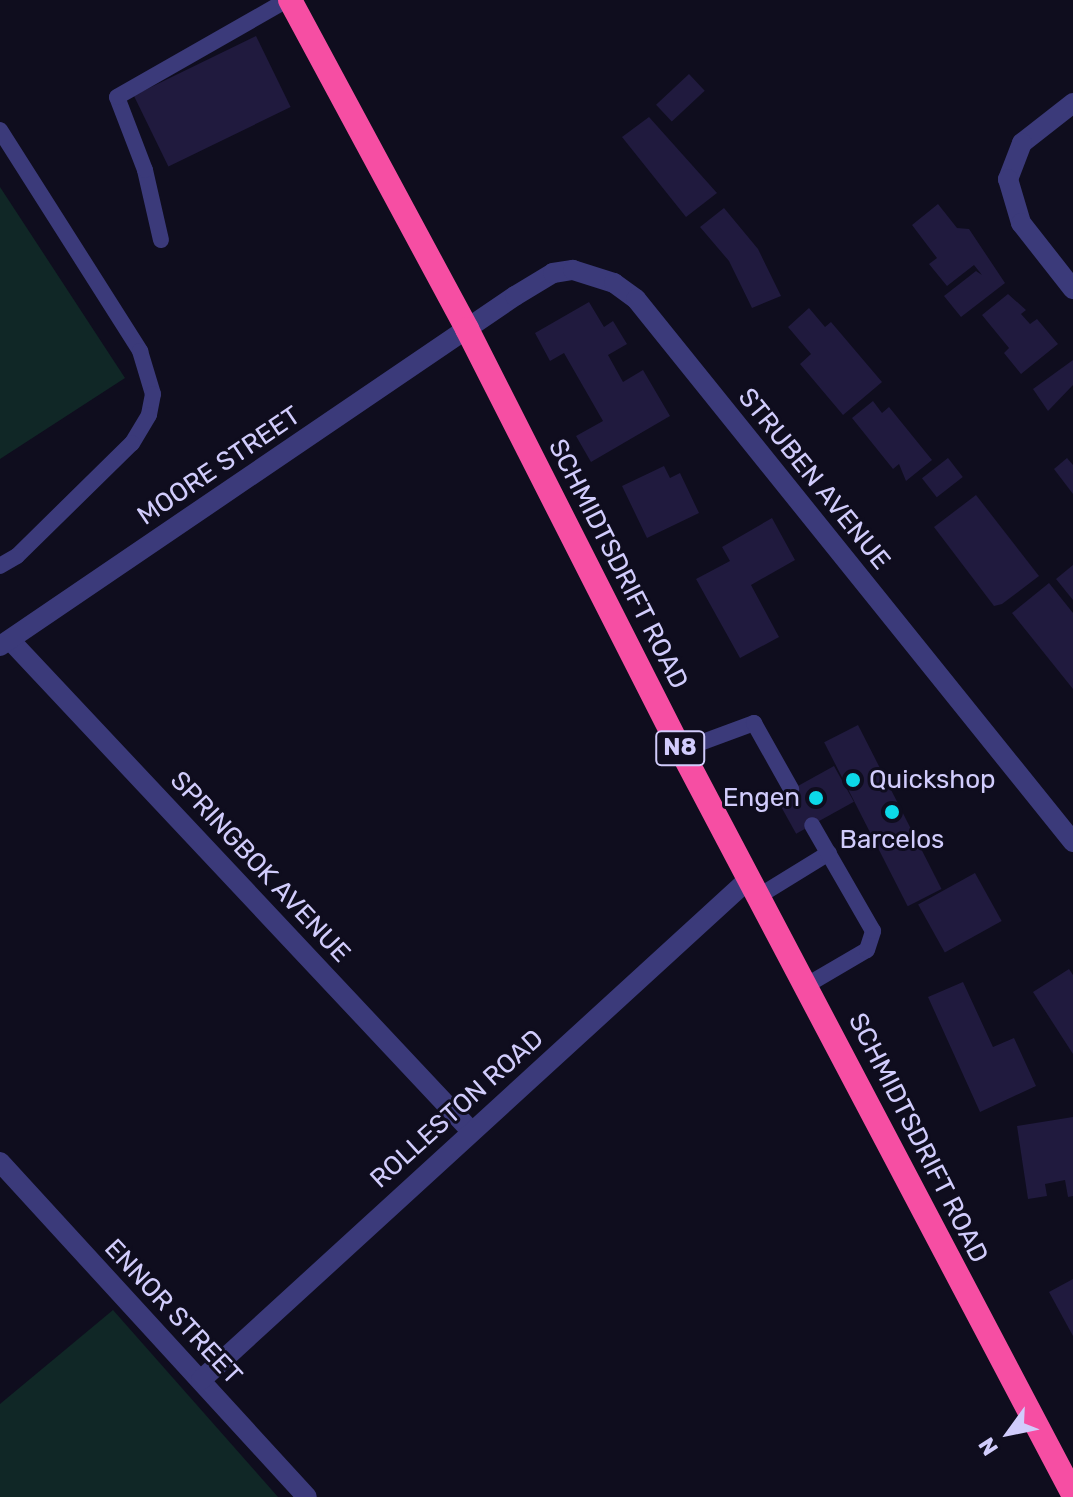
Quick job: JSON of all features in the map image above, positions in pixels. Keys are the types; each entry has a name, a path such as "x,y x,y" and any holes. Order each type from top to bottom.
{"highway":[{"name":"SCHMIDTSDRIFT ROAD","path":"288,0 467,329 681,750 1073,1494"}],"street":[{"path":"1073,103 1022,143 1008,179 1009,197 1021,223 1073,289"},
{"name":"STRUBEN AVENUE","path":"467,329 553,273 588,273 636,299 1073,842"},
{"name":"MOORE STREET","path":"5,643 467,329"},
{"name":"SPRINGBOK AVENUE","path":"5,643 471,1131"},
{"name":"ROLLESTON ROAD","path":"201,1380 471,1131 754,887"},
{"name":"ENNOR STREET","path":"0,1162 307,1497"}],"lane":[{"path":"161,240 145,170 117,97 288,0"},
{"path":"0,130 140,351 153,394 149,415 132,443 0,566"},
{"path":"681,750 754,723 791,789"},
{"path":"807,985 867,950 873,939 812,825"},
{"path":"754,887 829,853"}],"green space":[{"path":"0,187 125,378 0,459"},
{"path":"113,1310 278,1497 0,1497 0,1404"}],"building":[{"path":"256,36 291,107 168,167 134,96"},
{"path":"689,74 705,91 672,122 656,105"},
{"path":"649,117 717,193 686,217 622,137"},
{"path":"938,204 957,228 969,229 1005,283 961,317 944,296 976,271 982,275 974,265 947,286 929,264 937,258 912,225"},
{"path":"724,208 758,249 781,296 752,308 729,261 700,227"},
{"path":"1008,294 1026,310 1021,314 1030,324 1037,319 1058,344 1021,374 1004,353 1009,348 982,315"},
{"path":"589,302 604,327 613,321 627,344 608,355 623,382 643,370 670,416 591,462 576,436 603,421 564,353 550,361 535,333"},
{"path":"809,308 825,327 831,322 882,382 843,415 800,364 811,354 788,327"},
{"path":"1073,360 1073,385 1048,411 1033,389"},
{"path":"873,401 882,413 889,407 932,460 906,481 899,464 893,469 852,418"},
{"path":"948,458 963,477 937,497 922,478"},
{"path":"1067,458 1073,465 1073,494 1054,469"},
{"path":"664,466 670,478 680,473 699,513 647,538 622,486"},
{"path":"976,495 1039,576 1002,604 994,606 934,527"},
{"path":"772,518 795,560 751,585 779,637 740,658 696,579 730,561 722,547"},
{"path":"1073,565 1073,600 1056,579"},
{"path":"1049,583 1073,613 1073,689 1012,613"},
{"path":"858,725 942,889 908,906 824,742"},
{"path":"834,766 854,802 796,834 776,798"},
{"path":"975,873 1002,921 945,953 918,905"},
{"path":"1069,969 1073,975 1073,1054 1033,992"},
{"path":"963,982 993,1047 1014,1038 1036,1086 980,1112 928,997"},
{"path":"1073,1117 1073,1196 1068,1197 1065,1180 1045,1184 1047,1196 1028,1199 1017,1126"},
{"path":"1073,1279 1073,1336 1049,1292"}],"place":[{"name":"Quickshop","path":"853,780"},
{"name":"Engen","path":"816,798"},
{"name":"Barcelos","path":"892,812"}]}
